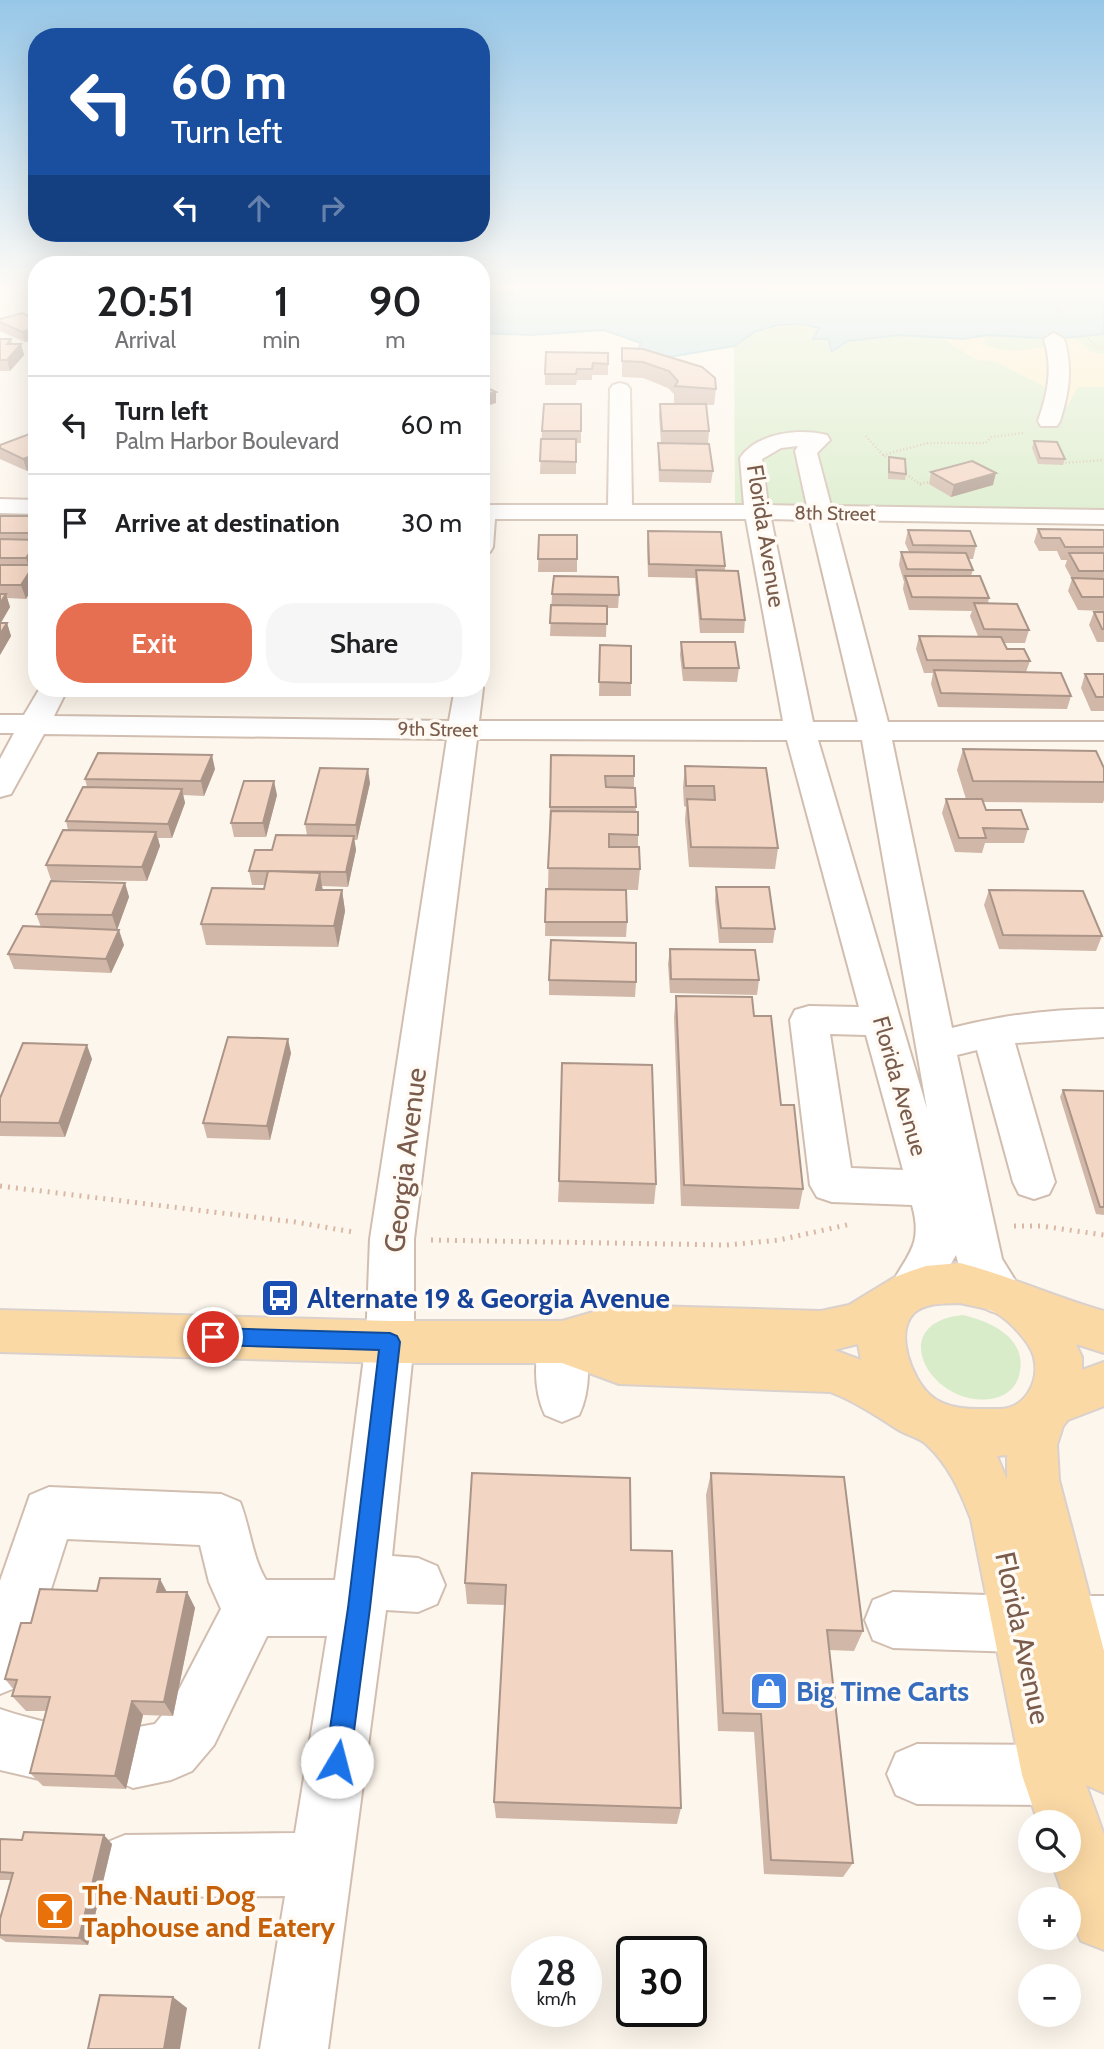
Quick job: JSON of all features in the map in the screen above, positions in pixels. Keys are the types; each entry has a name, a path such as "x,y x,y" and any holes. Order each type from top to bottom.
{"main road":[{"path":"0,1331 390,1342 562,1342 618,1326 821,1332 860,1323 904,1295 926,1286 960,1283 1007,1296 1067,1321 1104,1332"},
{"path":"904,1295 882,1324 882,1350 892,1380 928,1419"},
{"path":"1007,1296 1042,1327 1058,1357 1059,1372 1046,1411"},
{"path":"562,1342 619,1362 830,1370 870,1385 928,1419 966,1432 1003,1433 1031,1426 1046,1411 1104,1384"},
{"name":"Florida Avenue","path":"1046,1411 1032,1445 1033,1480 1065,1624 1073,1796 1104,1919"},
{"name":"Florida Avenue","path":"928,1419 967,1453 980,1476 997,1519 1065,1624"}],"street":[{"path":"1049,421 1061,383"},
{"path":"620,389 620,511"},
{"name":"Florida Avenue","path":"904,1295 939,1244 939,1223 800,730 757,512 751,458 761,446 792,439 819,440 806,451 875,732 936,1046 943,1096 971,1224 979,1259 987,1277 1007,1296"},
{"path":"0,506 28,507"},
{"name":"8th Street","path":"490,512 757,512 1104,517"},
{"path":"0,787 49,697"},
{"name":"9th Street","path":"0,724 467,709 800,730 1104,731"},
{"name":"Georgia Avenue","path":"294,2049 360,1595 390,1342 392,1239 467,709"},
{"path":"881,1021 809,1020 832,1185 930,1188"},
{"path":"936,1046 992,1032 1062,1024 1104,1023"},
{"path":"992,1032 1034,1182"},
{"path":"562,1342 562,1399"},
{"path":"0,1666 49,1513 221,1520 236,1583 251,1608"},
{"path":"251,1608 418,1585"},
{"path":"133,1758 170,1750 193,1724 251,1608"},
{"path":"893,1620 1065,1624"},
{"path":"917,1774 1073,1796"},
{"path":"125,1866 323,1864"}],"path":[{"path":"883,456 908,447 947,442 986,443 991,437 1030,433"},
{"path":"866,436 883,456 895,460"},
{"path":"1062,463 1104,460"},
{"path":"920,484 943,477"},
{"path":"0,1186 295,1222 392,1239 726,1245 779,1240 857,1224"},
{"path":"971,1224 1041,1226 1104,1235"}],"green space":[{"path":"734,383 1104,383 1104,512 830,510 735,503"},
{"path":"963,1315 997,1328 1007,1335 1019,1354 1021,1366 1018,1379 1012,1389 1002,1396 973,1399 953,1392 936,1380 925,1365 921,1348 925,1333 938,1321"}],"sand":[{"path":"1037,383 1104,383 1104,387 1078,387 1068,405 1055,405 1051,390"}],"building":[{"path":"677,383 715,383 716,389 675,386"},
{"path":"544,404 581,404 581,431 542,431"},
{"path":"660,404 706,404 709,431 662,431"},
{"path":"28,434 28,457 23,459 0,448 0,445"},
{"path":"541,439 576,439 576,462 540,461"},
{"path":"1034,441 1057,442 1065,459 1040,458"},
{"path":"658,443 709,444 713,471 660,470"},
{"path":"889,457 905,459 906,474 889,472"},
{"path":"972,461 996,473 954,485 931,472"},
{"path":"0,516 28,516 28,533 0,533"},
{"path":"1038,529 1104,530 1104,547 1065,547 1060,538 1042,538"},
{"path":"908,530 970,531 976,546 913,545"},
{"path":"648,531 721,532 725,566 649,564"},
{"path":"539,535 577,535 577,559 538,559"},
{"path":"0,539 28,540 26,558 0,558"},
{"path":"901,552 966,553 973,570 907,569"},
{"path":"1069,553 1104,553 1104,571 1079,571"},
{"path":"0,565 28,565 28,574 21,585 0,585"},
{"path":"696,570 738,571 745,620 701,619"},
{"path":"554,576 618,577 619,595 552,594"},
{"path":"905,576 980,576 989,598 912,597"},
{"path":"1072,578 1104,579 1104,597 1082,597"},
{"path":"974,603 1017,604 1029,630 984,629"},
{"path":"551,605 607,606 607,624 550,623"},
{"path":"1094,612 1104,612 1104,629 1102,629"},
{"path":"0,623 7,623 0,634"},
{"path":"919,636 1001,637 1007,649 1024,649 1030,661 927,660"},
{"path":"681,642 735,642 739,668 684,668"},
{"path":"600,645 631,646 631,683 599,682"},
{"path":"934,670 1061,673 1071,696 941,693"},
{"path":"1085,674 1104,674 1104,697 1096,697"},
{"path":"963,749 1096,751 1104,768 1104,782 973,781"},
{"path":"98,753 212,755 201,781 85,779"},
{"path":"551,755 634,756 634,776 605,776 606,787 635,788 636,807 550,807"},
{"path":"685,766 766,768 778,848 691,847 687,799 715,800 714,786 686,786"},
{"path":"320,768 368,769 356,825 305,824"},
{"path":"244,781 274,781 263,823 231,823"},
{"path":"83,787 182,789 168,824 66,821"},
{"path":"946,799 982,799 986,810 1021,810 1028,829 983,828 986,838 959,838"},
{"path":"551,811 638,812 638,835 609,834 609,847 639,847 640,869 548,868"},
{"path":"63,830 156,832 142,867 46,865"},
{"path":"276,835 354,836 346,872 249,871 255,850 272,850"},
{"path":"268,871 320,873 316,890 342,890 334,926 201,924 212,888 264,889"},
{"path":"51,881 125,883 112,915 36,914"},
{"path":"716,887 769,887 775,929 721,928"},
{"path":"546,889 626,890 627,922 545,922"},
{"path":"989,890 1083,891 1102,936 1003,935"},
{"path":"23,926 119,930 106,959 8,954"},
{"path":"551,940 636,943 636,982 549,980"},
{"path":"670,949 755,950 759,980 671,979"},
{"path":"676,996 752,997 754,1016 771,1016 781,1105 794,1105 803,1189 684,1185"},
{"path":"228,1037 288,1039 267,1126 203,1123"},
{"path":"23,1043 87,1045 59,1123 0,1122 0,1098"},
{"path":"562,1063 652,1065 656,1184 559,1181"},
{"path":"1063,1090 1104,1091 1104,1207 1100,1207"},
{"path":"472,1473 630,1478 631,1550 672,1551 681,1808 494,1802 506,1585 465,1583"},
{"name":"Big Time Carts","path":"711,1473 844,1477 863,1631 827,1630 853,1863 771,1860 761,1714 723,1713"},
{"path":"100,1578 160,1579 157,1592 187,1592 164,1702 132,1701 115,1776 30,1773 50,1697 12,1696 17,1680 5,1679 21,1623 31,1623 40,1589 97,1591"},
{"name":"The Nauti Dog Taphouse and Eatery","path":"24,1832 104,1835 79,1938 0,1935 0,1919 13,1873 0,1872 0,1839 22,1840"},
{"path":"100,1995 173,1997 164,2049 88,2049"}],"place":[{"name":"Alternate 19 & Georgia Avenue","path":"280,1298"},
{"name":"Big Time Carts","path":"769,1691"},
{"name":"The Nauti Dog Taphouse and Eatery","path":"55,1911"}],"route":[{"path":"213,1337 390,1342 359,1608 337,1762"}]}
